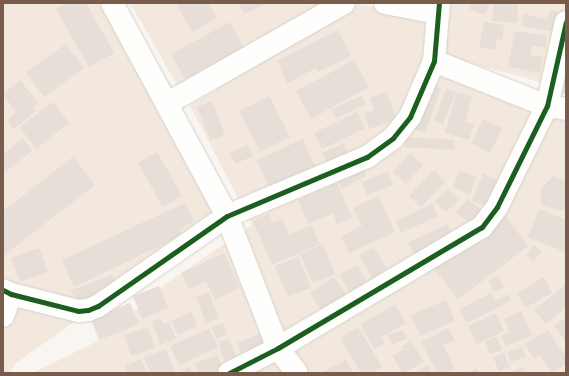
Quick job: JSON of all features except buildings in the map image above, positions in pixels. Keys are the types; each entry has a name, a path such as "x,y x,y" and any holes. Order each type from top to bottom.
{"street":[{"path":"112,3 168,103 227,216 278,348 297,373"},
{"path":"3,316 7,292 78,311 88,310 98,306 227,216 367,157 393,138 410,117 434,60 439,8 385,3"},
{"path":"168,103 340,4"},
{"path":"229,373 278,348 482,227 497,207 556,108 566,22"},
{"path":"434,60 556,108"}],"shaded area":[{"path":"3,3 111,3 226,214 16,363 9,373 3,373"},
{"path":"130,3 329,3 183,95"},
{"path":"354,3 431,18 428,64 566,113 566,373 33,373 104,338 160,288 252,225 190,106"},
{"path":"422,3 566,3 566,89 440,55"}],"cycle path":[{"path":"3,290 11,294 78,311 88,310 98,306 227,216 367,157 393,138 410,117 434,61 439,3"},
{"path":"229,373 278,348 482,227 497,207 547,106 566,22"}]}
